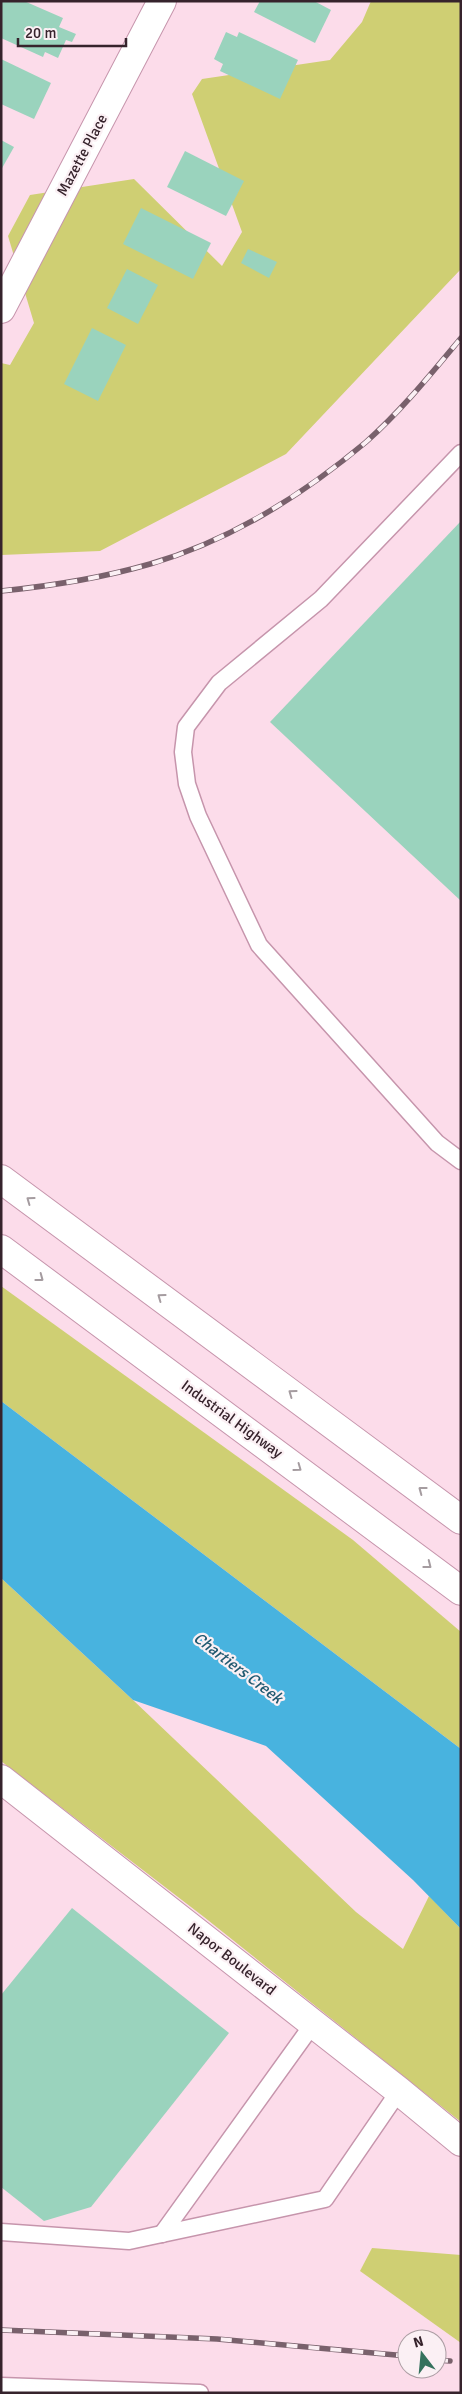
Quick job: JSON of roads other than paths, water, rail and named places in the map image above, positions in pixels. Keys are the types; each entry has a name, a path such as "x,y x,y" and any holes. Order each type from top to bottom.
{"street":[{"name":"Mazette Place","path":"1,309 162,1"},
{"path":"1,1179 461,1520"},
{"name":"Industrial Highway","path":"1,1249 461,1591"},
{"name":"Napor Boulevard","path":"1,1778 400,2091 461,2142"}],"lane":[{"path":"461,453 321,599 219,683 186,727 183,752 187,784 198,816 259,945 437,1143 461,1161"},
{"path":"162,2234 313,2024"},
{"path":"1,2232 129,2241 325,2199 400,2091"},
{"path":"1,2386 200,2393"}],"water":[{"name":"Chartiers Creek","path":"1,1401 461,1749 461,1929 413,1880 266,1746 133,1700 1,1578"}],"railway":[{"path":"1,591 76,581 150,564 208,543 237,529 317,480 366,442 404,405 461,338"},
{"path":"1,2330 217,2339 397,2355"}]}
